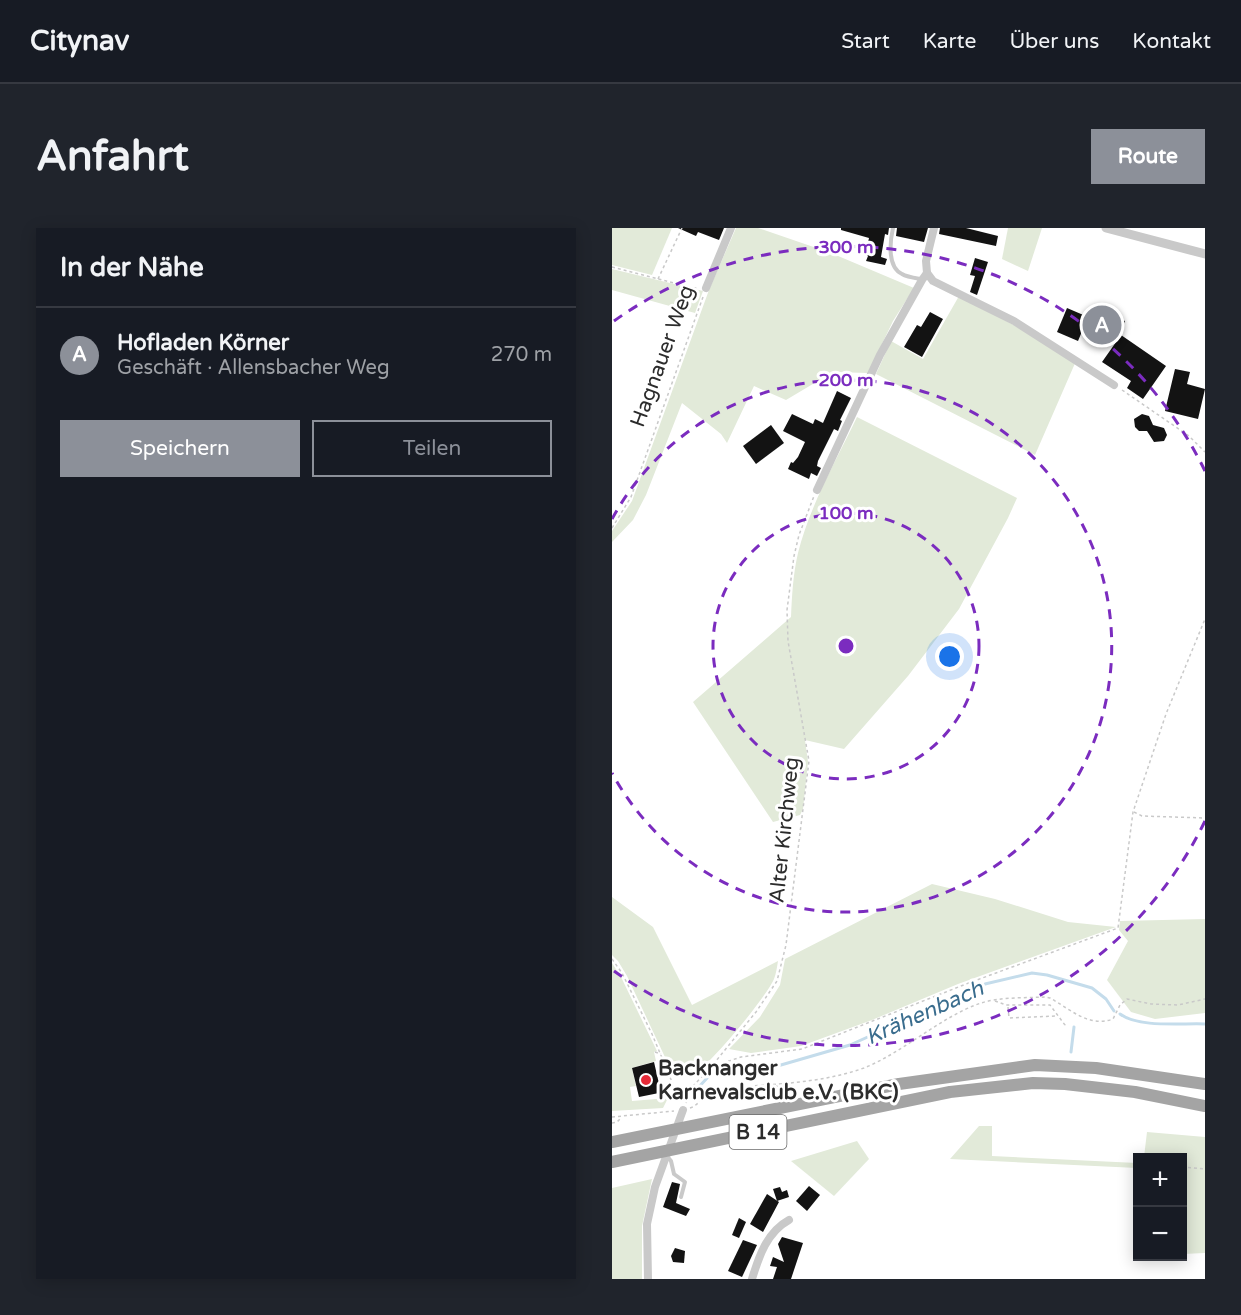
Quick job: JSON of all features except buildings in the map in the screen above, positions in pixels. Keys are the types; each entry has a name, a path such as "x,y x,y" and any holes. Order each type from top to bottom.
{"main road":[{"path":"1005,1070 1035,1065 1073,1065 1205,1084"},
{"name":"B 14","path":"612,1142 899,1084 962,1074 1005,1070 1065,1084"},
{"name":"B 14","path":"612,1162 950,1092 993,1086 1033,1083 1065,1084 1135,1092 1205,1106"}],"street":[{"name":"Hagnauer Weg","path":"706,288 731,228"},
{"path":"817,490 880,355 924,277 934,228"},
{"path":"1106,228 1205,254"},
{"path":"924,277 1014,321 1114,385"},
{"path":"648,1279 647,1224 654,1187 683,1110"},
{"path":"752,1279 769,1236 779,1225 789,1220"}],"lane":[{"path":"893,228 891,252 894,266 900,274 924,277"},
{"path":"666,1155 671,1161 674,1174 685,1182 681,1197"}],"path":[{"path":"658,279 682,228"},
{"path":"612,267 693,288 706,288"},
{"name":"Hagnauer Weg","path":"612,528 631,497 706,288"},
{"path":"1114,385 1189,436 1205,452"},
{"name":"Alter Kirchweg","path":"683,1110 693,1086 756,1012 777,981 786,945 809,761 788,641 787,610 794,556 806,515 817,490"},
{"path":"711,1067 741,1057 802,1049 966,984 1118,928 1133,812 1166,714 1205,619"},
{"path":"1133,812 1142,816 1205,818"},
{"path":"612,959 622,973 662,1055 683,1110"},
{"path":"612,1117 694,1107 706,1092 714,1089 775,1085 844,1074 865,1067 967,1010 992,1000 1050,998 1085,1019 1106,1022 1113,1019 1120,1005 1127,999 1151,1004 1178,1005 1205,999"},
{"path":"992,1000 1008,1005 1050,1005 1065,1027"},
{"path":"1008,1005 1009,1018 1057,1016"},
{"path":"655,1052 662,1055"},
{"path":"775,1085 792,1092"},
{"path":"612,1123 622,1117"},
{"path":"1187,1167 1205,1169"}],"green space":[{"path":"612,228 672,228 652,275 612,265"},
{"path":"736,228 758,228 831,253 914,288 893,321 868,373 833,372 786,400 754,386 727,443 721,434 682,403 646,495 633,520 612,542 612,531 632,501 709,290"},
{"path":"1008,228 1042,228 1028,271 1002,259"},
{"path":"612,269 703,291 695,313 612,290"},
{"path":"959,296 1076,361 1035,455 876,374 891,341 923,359"},
{"path":"857,417 1017,498 959,609 908,676 844,749 805,740 808,762 803,809 800,815 773,822 693,702 791,617 795,569 803,535 824,483"},
{"path":"932,884 995,899 1068,922 1116,927 958,984 872,1020 801,1046 751,1053 729,1049 760,1017 780,985 785,959"},
{"path":"612,897 653,927 692,1005 778,961 774,979 761,1000 724,1045 701,1069 693,1074 684,1075 671,1070 627,976 612,955"},
{"path":"1205,919 1205,1013 1155,1019 1131,1012 1107,980 1128,941 1119,930 1120,921"},
{"path":"612,963 657,1051 654,1052 656,1061 632,1068 636,1086 630,1087 632,1101 668,1098 663,1108 612,1111"},
{"path":"979,1126 992,1126 992,1156 1133,1163 1133,1168 950,1159"},
{"path":"1147,1132 1205,1137 1205,1253 1187,1254 1187,1153 1144,1153"},
{"path":"857,1141 869,1159 834,1196 791,1161"},
{"path":"652,1179 642,1226 642,1279 612,1279 612,1188"}],"waterway":[{"name":"Krähenbach","path":"696,1090 709,1076 774,1067 850,1045 985,984 1032,973 1092,988 1106,999 1114,1011"},
{"name":"Krähenbach","path":"1120,1014 1149,1023 1205,1024"},
{"path":"1071,1052 1074,1027"}],"place":[{"name":"Hofladen Körner","path":"1102,325"},
{"name":"Backnanger Karnevalsclub e.V. (BKC)","path":"646,1080"}]}
